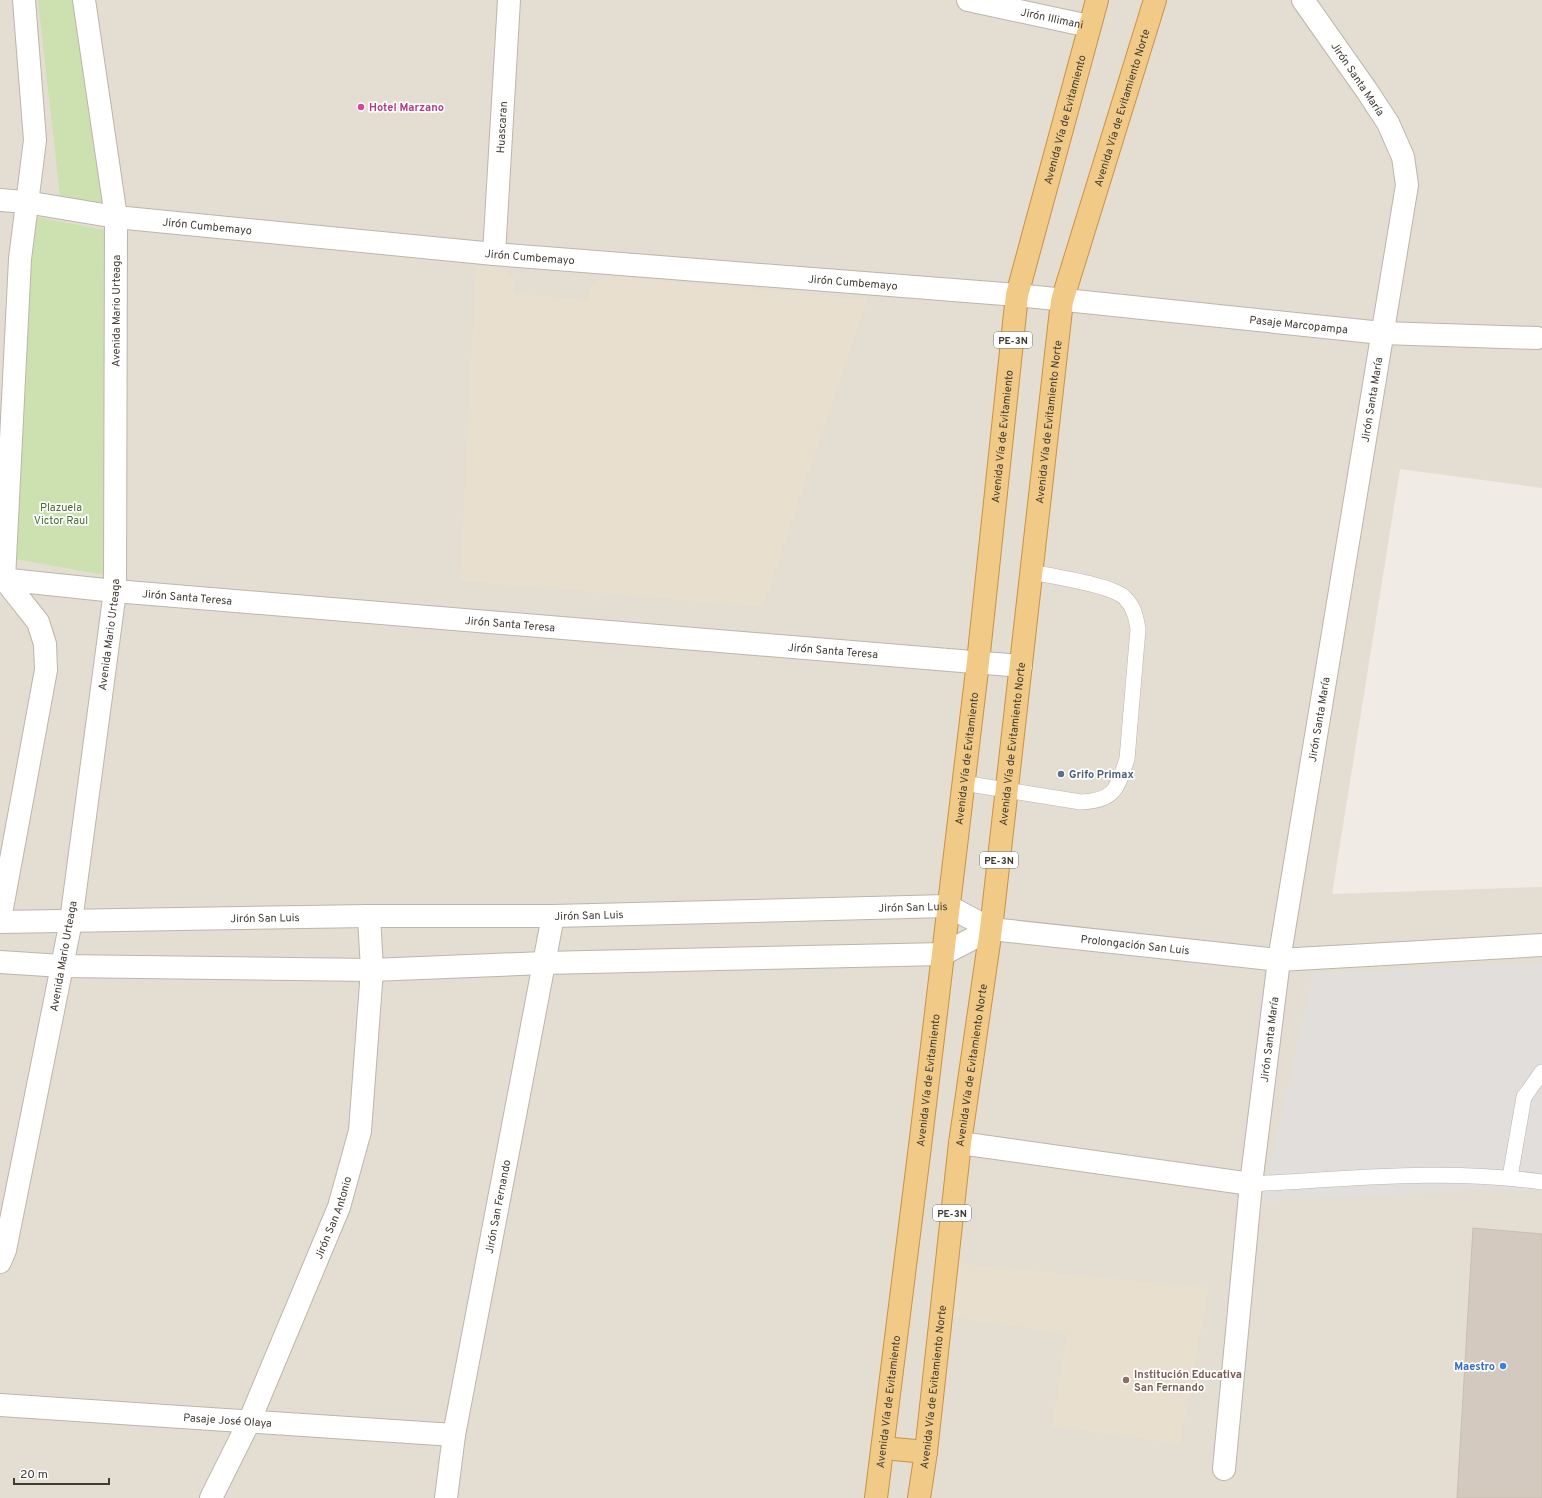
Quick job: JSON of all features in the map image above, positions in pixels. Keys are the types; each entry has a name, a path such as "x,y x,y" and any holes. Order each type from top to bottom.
{"highway":[{"name":"PE-3N","path":"1089,26 1097,0"},
{"name":"Avenida Vía de Evitamiento Norte","path":"919,1498 926,1452 960,1143 991,929 1062,301 1154,0"},
{"name":"Avenida Vía de Evitamiento","path":"876,1498 978,662 1018,295 1089,26"},
{"path":"883,1448 926,1452"}],"street":[{"path":"0,921 46,670 46,644 38,622 2,579 20,259 35,140 24,0"},
{"name":"Avenida Mario Urteaga","path":"0,1262 5,1250 71,921 115,591 116,217 84,0"},
{"name":"Huascaran","path":"494,254 509,0"},
{"name":"Jirón Illimani","path":"968,0 1089,26"},
{"name":"Jirón Santa María","path":"1224,1469 1252,1184 1279,960 1407,185 1403,156 1388,123 1303,0"},
{"name":"Jirón Cumbemayo","path":"0,200 26,202 116,217 494,254 1018,295 1062,301"},
{"name":"Pasaje Marcopampa","path":"1062,301 1382,333 1537,338"},
{"name":"Jirón Santa Teresa","path":"2,579 115,591 1021,666"},
{"name":"Jirón San Luis","path":"0,921 369,916 553,916 948,906 991,929"},
{"name":"Jirón San Antonio","path":"211,1498 249,1422 339,1207 360,1132 372,970 369,916"},
{"name":"Jirón San Fernando","path":"446,1498 454,1435 553,916"},
{"path":"0,962 62,966 372,970 544,963 943,954 991,929"},
{"name":"Prolongación San Luis","path":"991,929 1279,960 1542,945"},
{"path":"960,1143 1252,1184"},
{"name":"Pasaje José Olaya","path":"0,1405 454,1435"}],"lane":[{"path":"963,783 1081,802 1097,802 1110,795 1120,779 1127,759 1138,628 1134,611 1125,597 1111,589 1031,572"},
{"path":"1510,1177 1524,1097 1542,1072"},
{"path":"1252,1184 1449,1174 1510,1177 1542,1182"}],"shaded area":[{"path":"0,0 1542,0 1542,488 1400,469 1332,894 1542,887 1542,1498 0,1498"},
{"path":"476,265 500,267 514,278 514,294 586,299 592,285 604,275 867,299 763,607 460,581"},
{"path":"1542,963 1542,1191 1470,1190 1262,1202 1313,973"},
{"name":"Institución Educativa San Fernando","path":"944,1262 1209,1288 1180,1444 1052,1426 1067,1334 936,1315"}],"green space":[{"path":"38,0 74,0 105,203 61,204"},
{"name":"Plazuela Victor Raul","path":"36,217 126,234 110,576 4,557"}],"building":[{"name":"Maestro","path":"1473,1228 1542,1234 1542,1498 1457,1498"}],"place":[{"name":"Hotel Marzano","path":"361,107"},
{"name":"Grifo Primax","path":"1061,774"},
{"name":"Maestro","path":"1503,1366"},
{"name":"Institución Educativa San Fernando","path":"1126,1380"}]}
